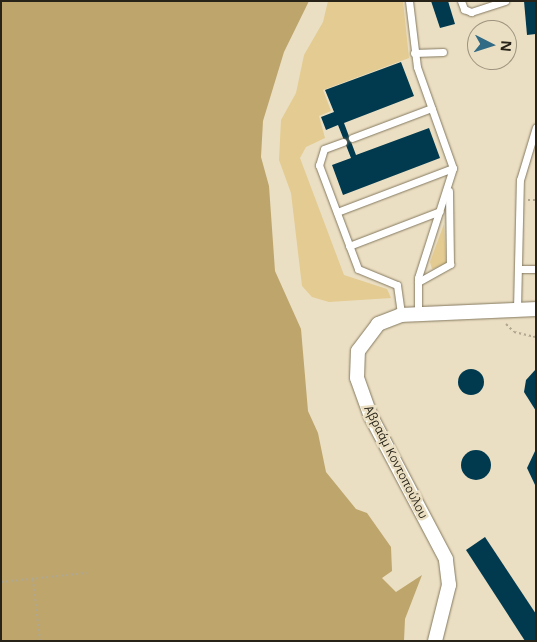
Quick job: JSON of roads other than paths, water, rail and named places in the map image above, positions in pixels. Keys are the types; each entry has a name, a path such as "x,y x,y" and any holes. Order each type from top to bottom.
{"street":[{"name":"Αβραάμ Κοντοπούλου","path":"435,641 450,585 446,559 377,430 356,369 358,350 367,336 386,320 401,315 536,309"}],"lane":[{"path":"409,1 414,53 453,168 418,282 418,313"},
{"path":"461,1 464,9 471,12 505,1"},
{"path":"414,53 443,52"},
{"path":"352,138 432,108"},
{"path":"510,309 518,269 520,180 536,127"},
{"path":"343,142 324,149 318,160 349,246 362,273 397,285 401,315"},
{"path":"337,212 453,168"},
{"path":"418,282 450,264 449,183"},
{"path":"349,246 440,211"},
{"path":"518,269 536,269"}]}
